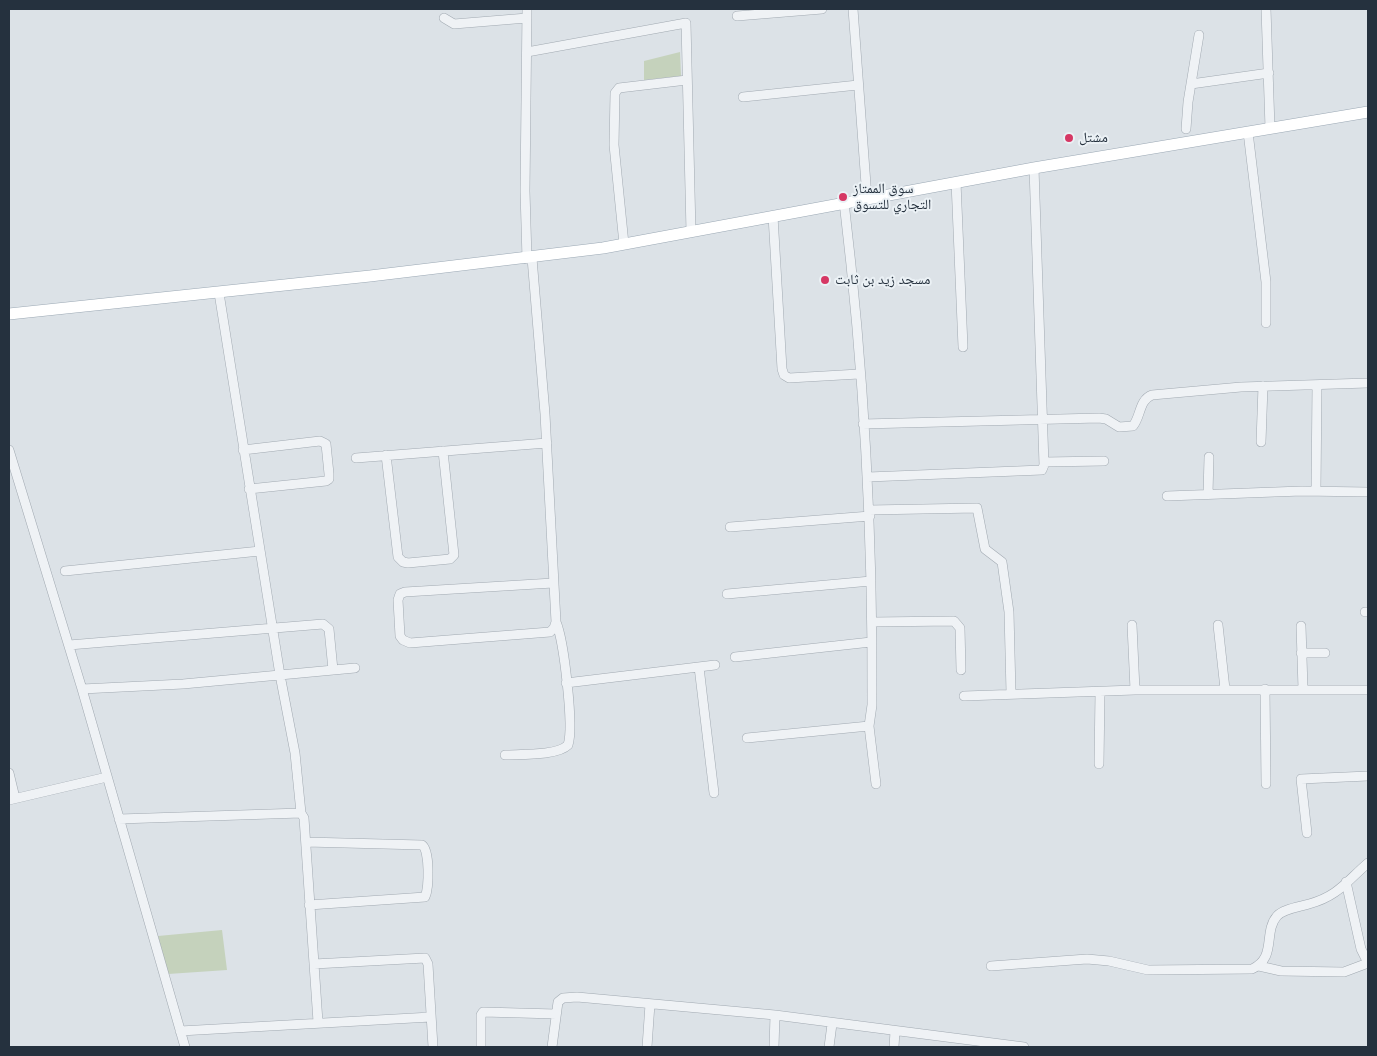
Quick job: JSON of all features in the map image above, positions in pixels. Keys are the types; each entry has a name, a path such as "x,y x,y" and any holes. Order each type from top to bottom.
{"main road":[{"path":"9,314 529,258 624,244 1034,168 1368,112"}],"street":[{"path":"737,16 822,9"},
{"path":"853,9 867,198"},
{"path":"1266,9 1270,128"},
{"path":"444,18 454,24 527,13 525,191 529,258 547,443 556,622 562,642 566,683 568,745 560,750 548,752 505,755"},
{"path":"527,52 686,23 691,232"},
{"path":"1186,129 1191,84 1200,35"},
{"path":"1191,84 1269,73"},
{"path":"624,244 614,145 615,93 619,88 687,80"},
{"path":"743,97 858,85"},
{"path":"1248,132 1266,282 1266,323"},
{"path":"868,477 1037,472 1042,470 1044,462 1041,419 1034,168"},
{"path":"956,182 963,347"},
{"path":"844,202 854,282 870,512 872,705 869,726 876,784"},
{"path":"773,216 782,369 784,375 789,378 859,374"},
{"path":"219,292 272,627 295,754 301,813 304,818 318,1022"},
{"path":"863,424 1099,418 1125,428 1133,426 1138,420 1143,402 1152,395 1263,386 1368,384"},
{"path":"1316,491 1317,385"},
{"path":"1261,442 1263,386"},
{"path":"243,450 320,441 326,444 329,474 329,479 326,481 250,490"},
{"path":"356,458 547,443"},
{"path":"9,450 82,689 185,1047"},
{"path":"386,455 398,558 408,563 450,559 454,555 443,451"},
{"path":"1208,494 1209,457"},
{"path":"1044,462 1104,461"},
{"path":"1167,496 1316,491 1368,492"},
{"path":"730,527 870,512 977,508 985,549 1002,562 1009,612 1012,693"},
{"path":"65,571 260,551"},
{"path":"727,594 871,581"},
{"path":"553,584 405,592 400,594 398,600 400,636 403,640 410,643 550,632 556,622"},
{"path":"872,622 954,622 960,628 961,670"},
{"path":"68,645 272,627 327,625 333,670"},
{"path":"1132,625 1135,690"},
{"path":"1218,625 1225,689"},
{"path":"1301,626 1303,689"},
{"path":"734,656 871,642"},
{"path":"1301,653 1325,653"},
{"path":"566,683 715,665"},
{"path":"700,667 714,793"},
{"path":"82,689 183,684 355,668"},
{"path":"1265,689 1266,784"},
{"path":"964,696 1135,690 1368,690"},
{"path":"1099,764 1100,692"},
{"path":"747,738 869,726"},
{"path":"9,773 12,799 107,777"},
{"path":"1308,833 1301,779 1368,776"},
{"path":"119,818 301,813"},
{"path":"306,842 422,845 427,851 428,888 425,897 309,905"},
{"path":"1259,966 1270,944 1272,922 1279,914 1329,898 1368,863"},
{"path":"992,966 1087,959 1109,961 1148,970 1236,970 1252,969 1259,966 1281,971 1344,972 1368,963 1361,949 1346,882"},
{"path":"314,964 423,957 428,964 433,1047"},
{"path":"552,1047 559,1000 570,997 775,1016 896,1031 971,1044 1024,1047"},
{"path":"647,1047 650,1004"},
{"path":"481,1047 481,1015 483,1012 556,1014"},
{"path":"774,1047 775,1016"},
{"path":"180,1031 431,1017"},
{"path":"829,1047 832,1024"},
{"path":"894,1047 896,1031"}],"green space":[{"path":"680,52 681,76 644,80 644,61"},
{"path":"222,930 227,970 168,974 158,936"}],"place":[{"name":"مشتل","path":"1069,138"},
{"name":"سوق الممتاز التجاري للتسوق","path":"843,197"},
{"name":"مسجد زيد بن ثابت","path":"825,280"}]}
